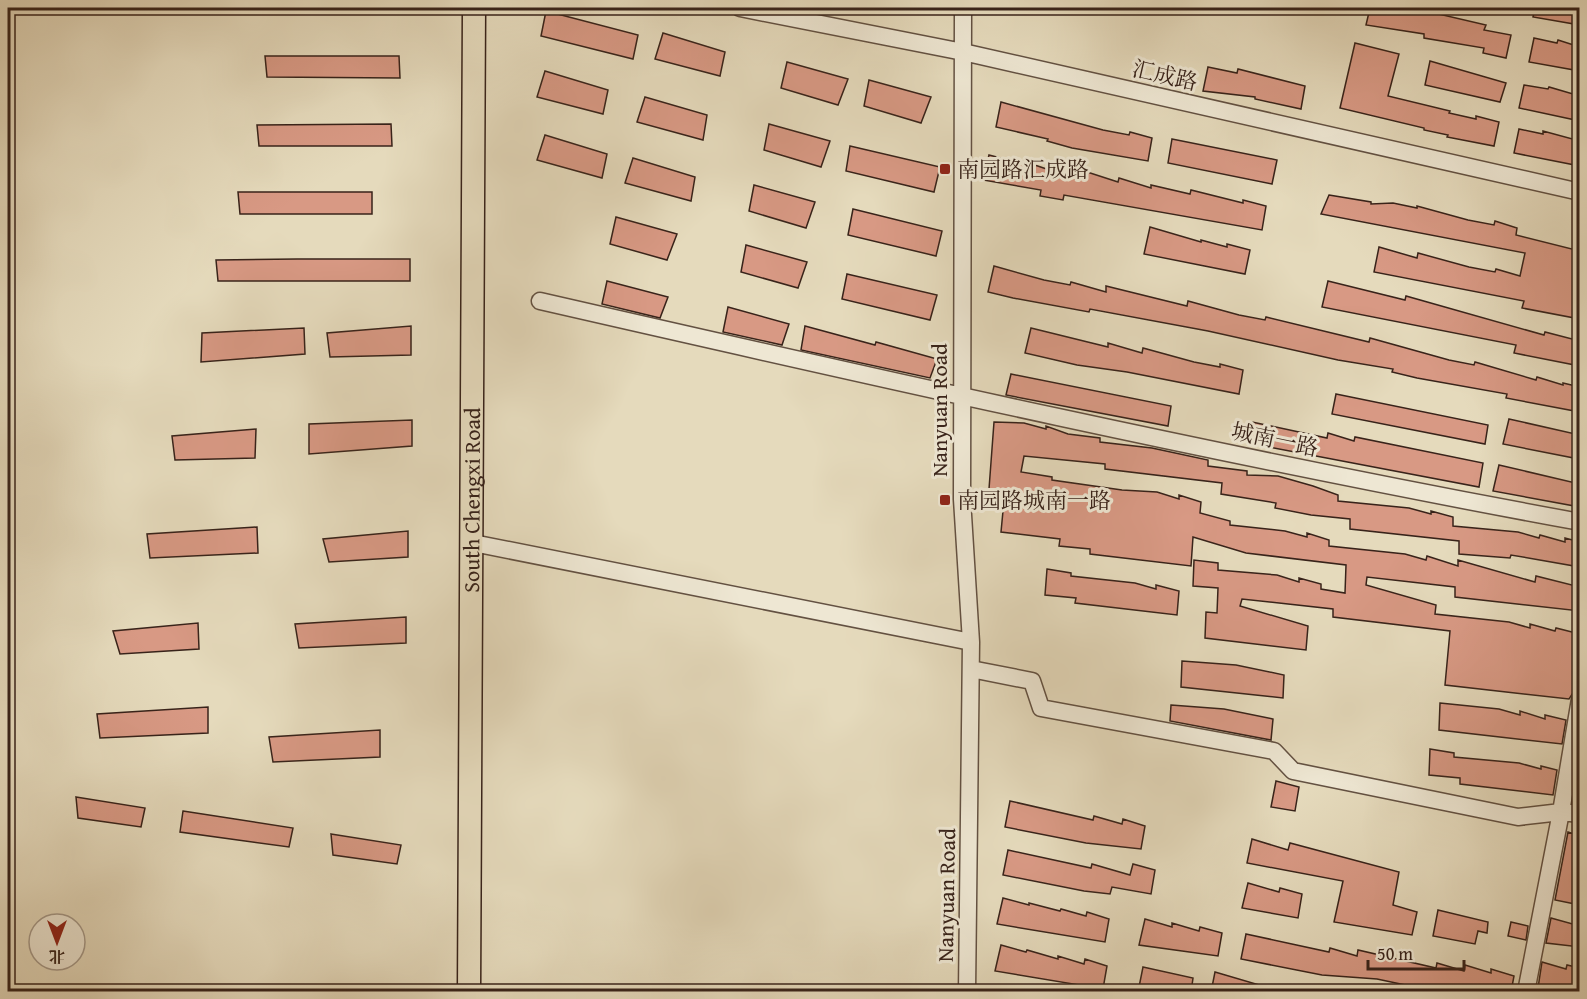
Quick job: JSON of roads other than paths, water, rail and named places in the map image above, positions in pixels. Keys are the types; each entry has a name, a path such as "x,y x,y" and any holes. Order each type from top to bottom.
{"main road":[{"name":"South Chengxi Road","path":"457,992 460,8"},
{"name":"South Chengxi Road","path":"469,992 474,8"}],"street":[{"name":"汇成路","path":"740,8 963,52 1580,192"},
{"name":"Nanyuan Road","path":"963,8 962,499 971,642 967,992"},
{"name":"城南一路","path":"540,302 963,398 1440,497 1580,522"},
{"path":"472,543 971,642"},
{"path":"971,669 1032,681 1041,708 1274,751 1293,771 1518,817 1561,812 1580,814"},
{"path":"1526,992 1580,699"}],"place":[{"name":"南园路汇成路","path":"945,169"},
{"name":"南园路城南一路","path":"945,500"}]}
